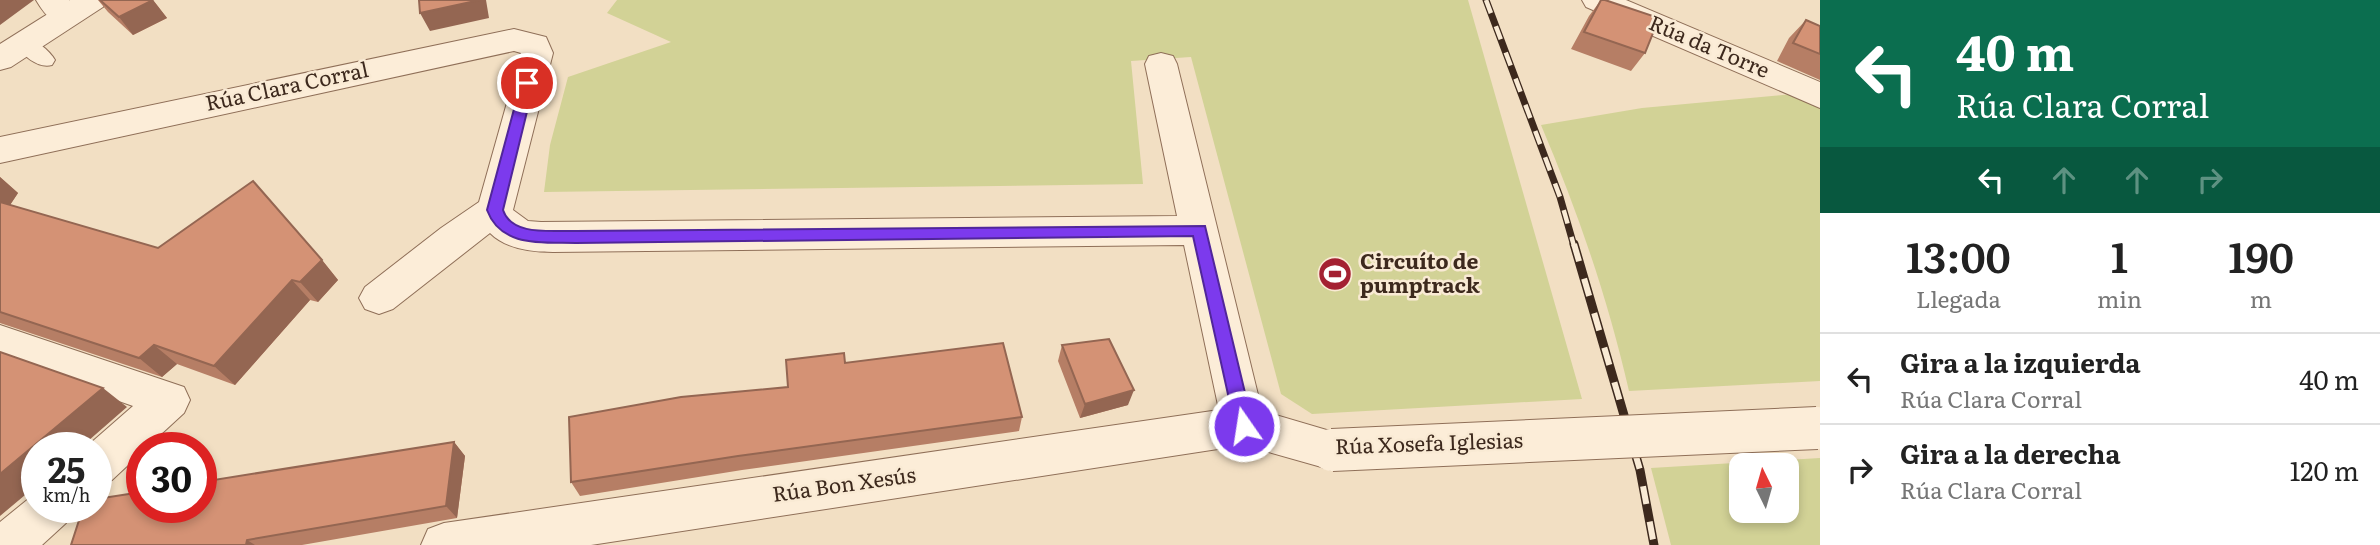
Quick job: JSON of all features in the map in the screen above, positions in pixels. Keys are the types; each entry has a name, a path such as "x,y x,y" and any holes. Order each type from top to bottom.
{"street":[{"name":"Rúa da Torre","path":"1597,0 1710,46 1820,96"},
{"path":"23,54 70,5"},
{"name":"Rúa Clara Corral","path":"0,150 502,41 526,41 535,45 537,53 495,210"},
{"path":"1161,64 1244,426"},
{"name":"Rúa Clara Corral","path":"0,175 485,66 509,66 518,71 527,83"},
{"path":"379,298 454,238 495,210 499,221 508,229 523,235 541,237 1199,230"},
{"path":"0,342 169,400 112,452"},
{"name":"Rúa Xosefa Iglesias","path":"1244,426 1332,450 1819,428"},
{"name":"Rúa Bon Xesús","path":"444,545 1244,426"},
{"path":"8,545 33,523"}],"green space":[{"path":"617,0 1468,0 1582,399 1312,414 1281,394 1191,57 1131,61 1143,184 544,192 550,145 568,77 671,42 607,13"},
{"path":"1793,94 1820,107 1820,381 1629,391 1591,256 1541,125 1642,108"},
{"path":"1820,458 1820,545 1671,545 1651,468 1729,463 1729,523 1799,523 1799,459"}],"building":[{"path":"100,0 153,0 119,17"},
{"path":"419,0 480,0 420,13"},
{"path":"1601,0 1659,18 1645,53 1584,32"},
{"path":"1806,20 1820,26 1820,54 1793,43"},
{"path":"253,181 322,260 300,282 292,280 214,366 154,345 139,358 0,312 0,202 158,248"},
{"path":"1109,339 1134,390 1085,404 1062,345"},
{"path":"1003,343 1022,417 571,482 569,417 681,397 788,387 786,360 844,353 845,363"},
{"path":"0,352 103,388 50,432 21,432 21,456 0,474"},
{"path":"454,442 446,506 247,540 246,545 71,545 78,523 112,523 112,497 126,494 126,523 217,523 217,479"}],"railway":[{"path":"1486,0 1560,197 1574,246"},
{"path":"1574,244 1640,470 1654,545"}],"place":[{"name":"Circuíto de pumptrack","path":"1335,274"}],"route":[{"path":"527,83 495,210 499,221 508,229 523,235 576,237 1199,230 1244,426"}]}
